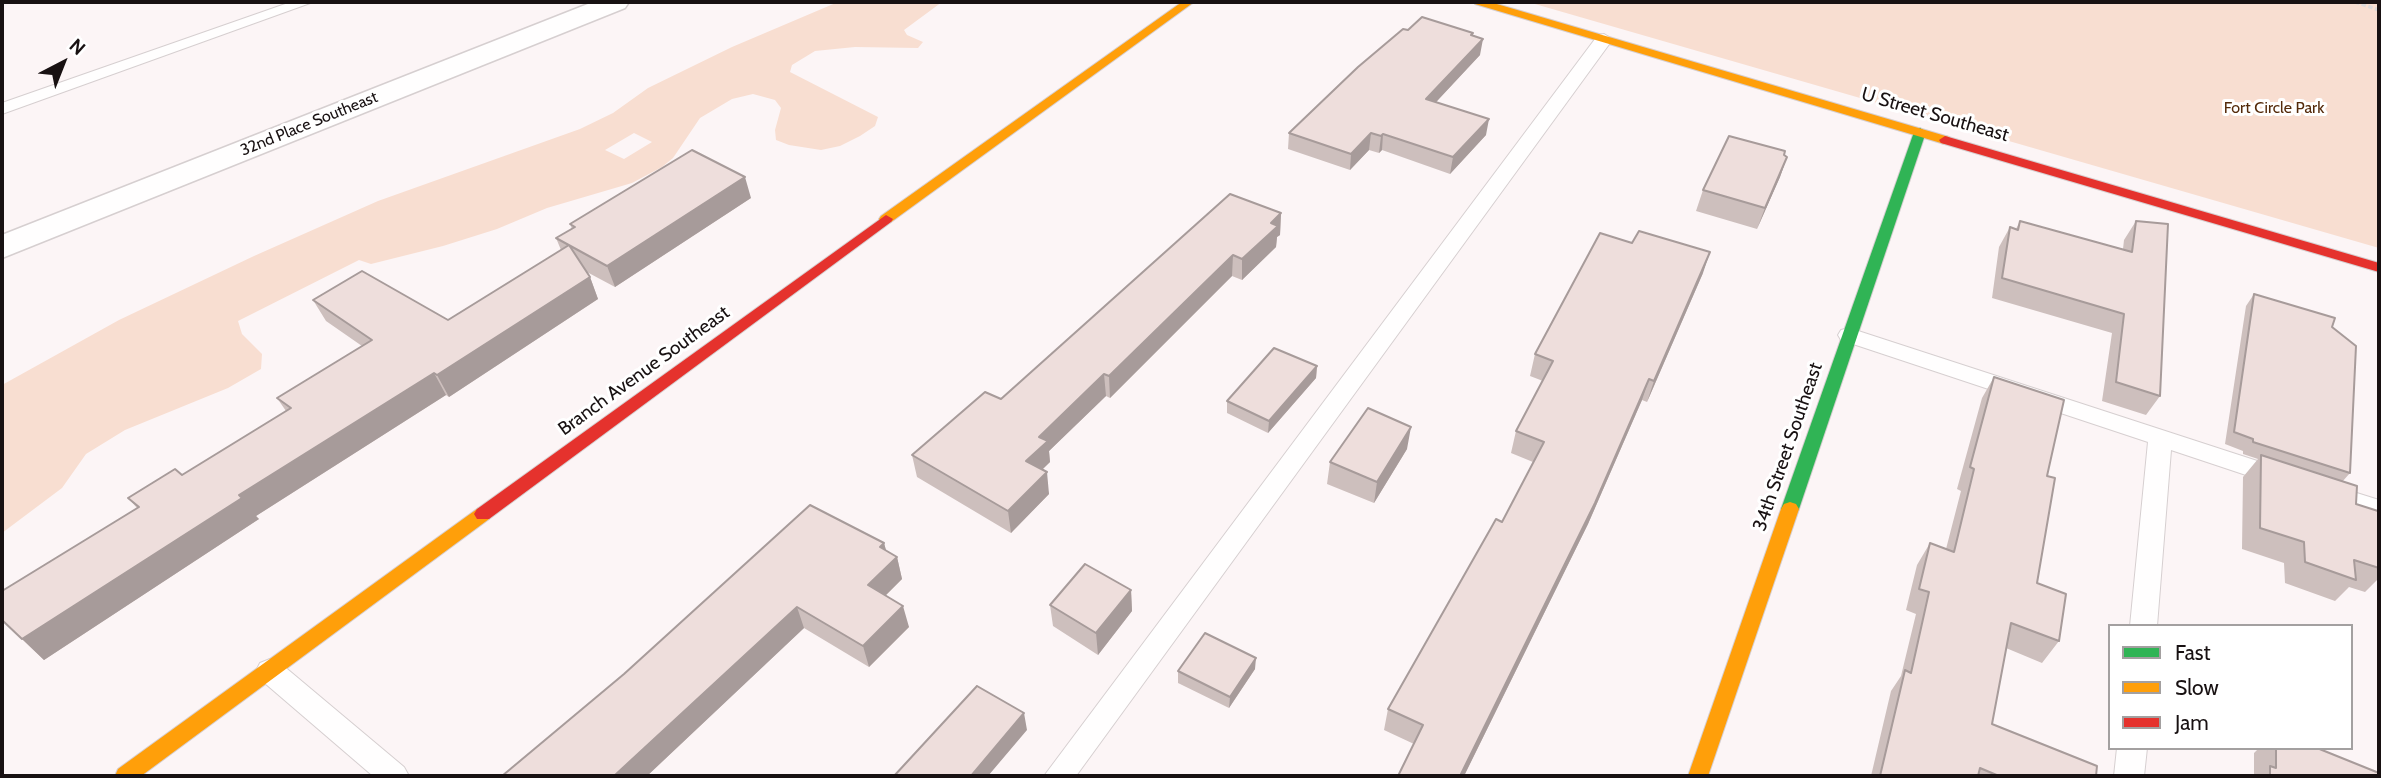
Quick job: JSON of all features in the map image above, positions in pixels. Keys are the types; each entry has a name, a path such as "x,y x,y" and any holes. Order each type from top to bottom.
{"main road":[{"name":"Branch Avenue Southeast","path":"125,776 882,222 1189,2"},
{"name":"U Street Southeast","path":"1479,2 2379,268"},
{"name":"34th Street Southeast","path":"1698,776 1920,132"}],"street":[{"name":"32nd Place Southeast","path":"2,247 616,2"}],"lane":[{"path":"2,109 305,2"},
{"path":"1059,776 1604,39"},
{"path":"1849,335 2379,510"},
{"path":"2143,624 2160,438"},
{"path":"270,671 394,776"},
{"path":"2129,776 2132,750"}],"path":[{"path":"2355,2 2379,10"}],"green space":[{"path":"838,2 942,2 904,30 907,35 923,42 918,48 855,47 815,51 792,65 790,72 878,117 875,126 860,136 840,146 821,150 789,145 776,140 775,130 781,108 775,100 753,94 732,99 700,118 673,158 632,183 547,208 497,229 443,246 371,264 359,260 238,321 242,334 262,354 261,369 228,388 125,430 86,454 62,488 2,533 2,385 119,320 254,256 378,201 580,129 613,113 648,88 732,47","holes":["634,133 652,142 624,159 605,150"]},
{"name":"Fort Circle Park","path":"1528,2 2379,2 2379,248"}],"building":[{"path":"1422,17 1473,33 1471,35 1483,39 1426,99 1489,119 1453,157 1383,134 1381,136 1371,133 1351,154 1289,133 1358,67 1403,29 1408,30"},
{"path":"1729,136 1785,151 1784,155 1787,157 1765,208 1703,190"},
{"path":"692,150 745,177 607,266 556,238 575,227 570,224"},
{"path":"1230,194 1281,213 1271,223 1278,226 1242,259 1233,255 1109,376 1104,374 1039,437 1048,441 1026,461 1047,472 1008,511 912,455 985,392 1001,399"},
{"path":"2020,221 2132,252 2136,221 2168,224 2160,396 2116,382 2124,314 2002,278 2010,227 2018,230"},
{"path":"1639,231 1710,252 1654,381 1649,379 1595,503 1460,776 1398,776 1423,725 1388,709 1496,519 1502,522 1544,442 1516,431 1553,361 1535,354 1600,233 1632,243"},
{"path":"569,245 590,277 437,375 434,373 239,495 242,498 22,639 2,620 2,591 139,507 128,498 175,469 182,475 291,408 277,398 372,340 313,300 362,271 448,320"},
{"path":"2254,294 2335,318 2332,327 2356,346 2350,473 2253,442 2253,439 2234,432"},
{"path":"1274,348 1317,366 1269,421 1227,401"},
{"path":"1994,377 2064,400 2047,476 2055,478 2037,583 2066,594 2059,641 2011,623 1992,724 2097,766 2096,776 1999,776 1980,768 1978,776 1880,776 1905,670 1911,673 1929,592 1919,589 1930,543 1954,552 1974,469 1970,467"},
{"path":"1368,408 1411,427 1377,482 1330,462"},
{"path":"2261,455 2357,486 2356,504 2378,511 2379,568 2354,560 2356,580 2305,562 2304,542 2260,528"},
{"path":"810,505 884,543 880,547 897,557 868,585 903,606 863,646 797,607 614,776 502,776 624,674"},
{"path":"1085,564 1131,590 1096,633 1050,605"},
{"path":"1205,633 1256,658 1230,697 1178,671"},
{"path":"977,686 1024,713 971,776 894,776"},
{"path":"2276,750 2322,750 2379,773 2379,776 2270,776 2270,766 2276,768"}],"traffic: fast":[{"path":"1790,509 1920,132"}],"traffic: slow":[{"path":"886,219 1189,2"},
{"path":"1479,2 1945,140"},
{"path":"1698,776 1790,509"},
{"path":"125,776 483,514"}],"traffic: jam":[{"path":"1945,140 2379,268"},
{"path":"483,514 886,219"}]}
